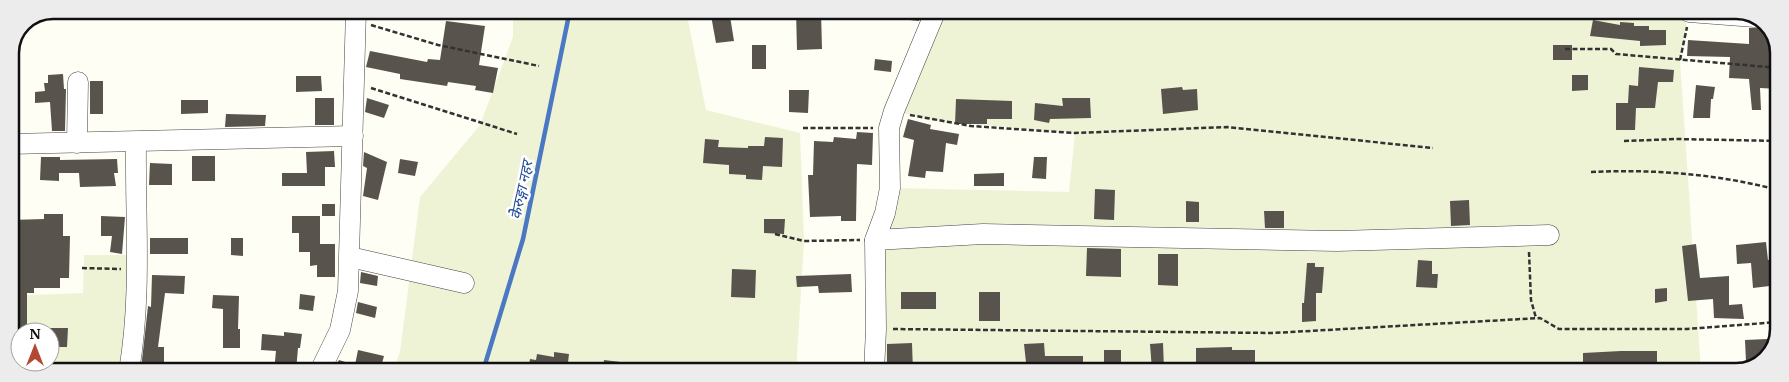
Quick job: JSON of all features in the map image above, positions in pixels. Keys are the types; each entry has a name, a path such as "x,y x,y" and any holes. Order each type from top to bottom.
{"street":[{"path":"324,363 340,330 348,291 355,19"},
{"path":"874,363 875,240 885,213 890,188 892,120 932,19"},
{"path":"77,144 78,82"},
{"path":"19,144 353,136"},
{"path":"130,363 135,338 138,269 136,142"},
{"path":"875,240 983,234 1337,241 1549,235"},
{"path":"350,257 464,283"}],"path":[{"path":"366,19 438,45 539,66"},
{"path":"1680,60 1688,19"},
{"path":"1565,49 1611,49 1616,54 1770,67"},
{"path":"353,82 517,134"},
{"path":"804,128 892,120 1075,133 1227,126 1433,148"},
{"path":"1624,141 1677,139 1770,141"},
{"path":"1591,172 1636,170 1674,172 1770,189"},
{"path":"775,234 804,241 875,240"},
{"path":"1529,236 1531,300 1536,318"},
{"path":"82,268 138,269"},
{"path":"876,329 1273,333 1536,318 1540,318 1559,329 1687,330 1770,323"}],"green space":[{"path":"513,19 688,19 706,110 800,133 804,241 797,363 396,363 400,352 420,197 480,125 513,37"},
{"path":"932,19 1688,19 1680,60 1700,363 878,363 885,213 890,188 1069,192 1075,133 936,121 894,111"},
{"path":"84,255 135,255 128,363 60,363 60,322 19,322 19,296 83,293"}],"building":[{"path":"712,19 730,19 734,41 716,43"},
{"path":"796,19 821,19 822,49 797,50"},
{"path":"900,19 920,19 919,21"},
{"path":"1593,20 1620,25 1620,22 1634,23 1634,26 1649,26 1649,30 1666,30 1666,45 1640,46 1640,41 1590,36"},
{"path":"446,21 485,26 479,65 498,68 493,93 475,90 476,86 448,82 447,86 400,79 400,74 366,67 370,51 427,62 428,59 440,60"},
{"path":"1749,28 1760,28 1762,30 1769,44 1770,89 1760,88 1761,110 1752,110 1749,79 1729,78 1730,57 1687,56 1688,40 1749,44"},
{"path":"752,45 766,45 766,69 752,69"},
{"path":"1553,45 1572,45 1572,60 1553,60"},
{"path":"875,59 892,61 891,72 874,70"},
{"path":"1639,67 1674,70 1673,82 1658,82 1655,108 1636,108 1635,130 1616,130 1616,103 1628,103 1629,85 1638,86"},
{"path":"63,74 64,89 66,89 65,131 52,131 50,102 35,103 35,92 45,91 44,83 48,83 48,75"},
{"path":"1572,75 1588,75 1588,90 1572,91"},
{"path":"296,76 321,76 322,91 296,92"},
{"path":"90,81 103,81 103,114 90,114"},
{"path":"1696,85 1715,87 1713,99 1711,99 1710,118 1693,118"},
{"path":"1182,87 1183,90 1197,89 1198,110 1163,114 1161,89"},
{"path":"789,90 809,90 808,113 789,112"},
{"path":"315,98 334,98 334,125 315,125"},
{"path":"367,98 389,105 384,118 365,112"},
{"path":"1062,98 1090,98 1091,118 1050,119 1049,123 1034,120 1035,103 1063,106"},
{"path":"956,99 1012,101 1012,119 987,119 987,124 955,124"},
{"path":"181,100 208,100 208,113 181,114"},
{"path":"226,114 266,115 265,126 225,127"},
{"path":"908,119 931,125 930,129 959,134 957,145 946,143 943,172 926,171 925,178 908,176 914,140 903,137"},
{"path":"857,132 873,133 872,165 857,164 856,221 841,221 841,216 810,217 808,175 813,175 814,141 833,142 834,137 856,139"},
{"path":"765,137 783,138 782,167 763,166 762,180 746,179 746,175 729,174 729,165 703,163 705,139 719,140 718,147 748,148 748,146 764,146"},
{"path":"334,151 335,167 325,167 325,186 282,186 282,173 307,173 306,152"},
{"path":"364,152 387,162 378,200 363,196 367,168 363,166"},
{"path":"192,156 215,156 215,181 192,181"},
{"path":"41,157 60,157 60,160 117,159 118,173 114,173 116,186 80,187 79,173 59,173 59,181 40,180"},
{"path":"1034,157 1047,157 1046,179 1032,178"},
{"path":"400,159 418,162 415,176 398,173"},
{"path":"150,163 172,164 172,185 149,185"},
{"path":"1004,173 1004,186 974,186 974,174"},
{"path":"1095,189 1115,190 1114,220 1094,219"},
{"path":"1469,200 1470,225 1451,226 1450,201"},
{"path":"1186,201 1199,202 1199,222 1186,222"},
{"path":"322,204 335,204 335,216 322,216"},
{"path":"1264,211 1284,211 1284,228 1265,228"},
{"path":"44,214 63,214 63,236 70,236 69,278 60,278 60,288 34,288 34,293 27,293 27,322 19,322 19,220 44,219"},
{"path":"101,216 125,217 122,254 110,252 112,236 101,236"},
{"path":"292,216 320,216 320,244 335,244 335,277 317,277 317,265 310,266 310,252 299,252 299,233 292,233"},
{"path":"764,219 785,219 784,234 764,233"},
{"path":"150,238 188,238 188,254 150,254"},
{"path":"231,238 243,238 243,256 231,255"},
{"path":"1766,242 1768,260 1770,260 1770,286 1753,288 1751,263 1737,264 1736,245"},
{"path":"1696,244 1700,278 1729,276 1729,305 1742,304 1744,319 1714,318 1713,299 1688,301 1682,246"},
{"path":"1087,248 1121,249 1121,277 1086,276"},
{"path":"1158,254 1178,254 1178,286 1158,285"},
{"path":"1418,260 1432,261 1432,274 1438,274 1437,288 1416,287"},
{"path":"1307,263 1315,263 1315,267 1324,267 1322,293 1316,293 1316,321 1302,322 1302,303 1304,303"},
{"path":"732,269 756,270 755,298 731,297"},
{"path":"361,272 378,276 377,286 360,283"},
{"path":"851,274 852,292 819,293 818,286 797,287 796,276"},
{"path":"152,275 185,276 184,294 165,293 158,347 164,347 164,363 142,363 148,306 151,307"},
{"path":"1667,288 1667,301 1655,303 1655,289"},
{"path":"901,292 936,292 936,309 901,309"},
{"path":"979,292 1000,292 1000,321 979,321"},
{"path":"300,294 315,296 313,311 299,309"},
{"path":"213,295 239,296 238,329 240,329 240,348 223,348 223,309 212,308"},
{"path":"358,302 377,307 375,318 356,313"},
{"path":"60,328 68,328 67,347 60,347"},
{"path":"284,332 302,334 297,363 275,363 276,351 261,350 262,334 284,336"},
{"path":"1767,339 1767,343 1762,352 1746,362 1745,340"},
{"path":"912,343 913,363 887,362 887,344"},
{"path":"1044,343 1045,356 1083,356 1083,363 1026,363 1024,344"},
{"path":"1163,343 1164,363 1151,363 1150,344"},
{"path":"1232,347 1232,350 1255,350 1255,363 1196,363 1196,348"},
{"path":"358,350 384,356 382,363 355,363"},
{"path":"1104,350 1121,350 1121,363 1104,363"},
{"path":"1657,351 1657,363 1583,363 1583,353"},
{"path":"554,352 569,354 568,363 529,363 530,359 536,360 537,354 554,357"},
{"path":"339,360 349,363 337,363"},
{"path":"604,360 629,363 604,363"}],"waterway":[{"name":"केेरुङ्गा नहर","path":"485,363 523,239 568,19"}]}
